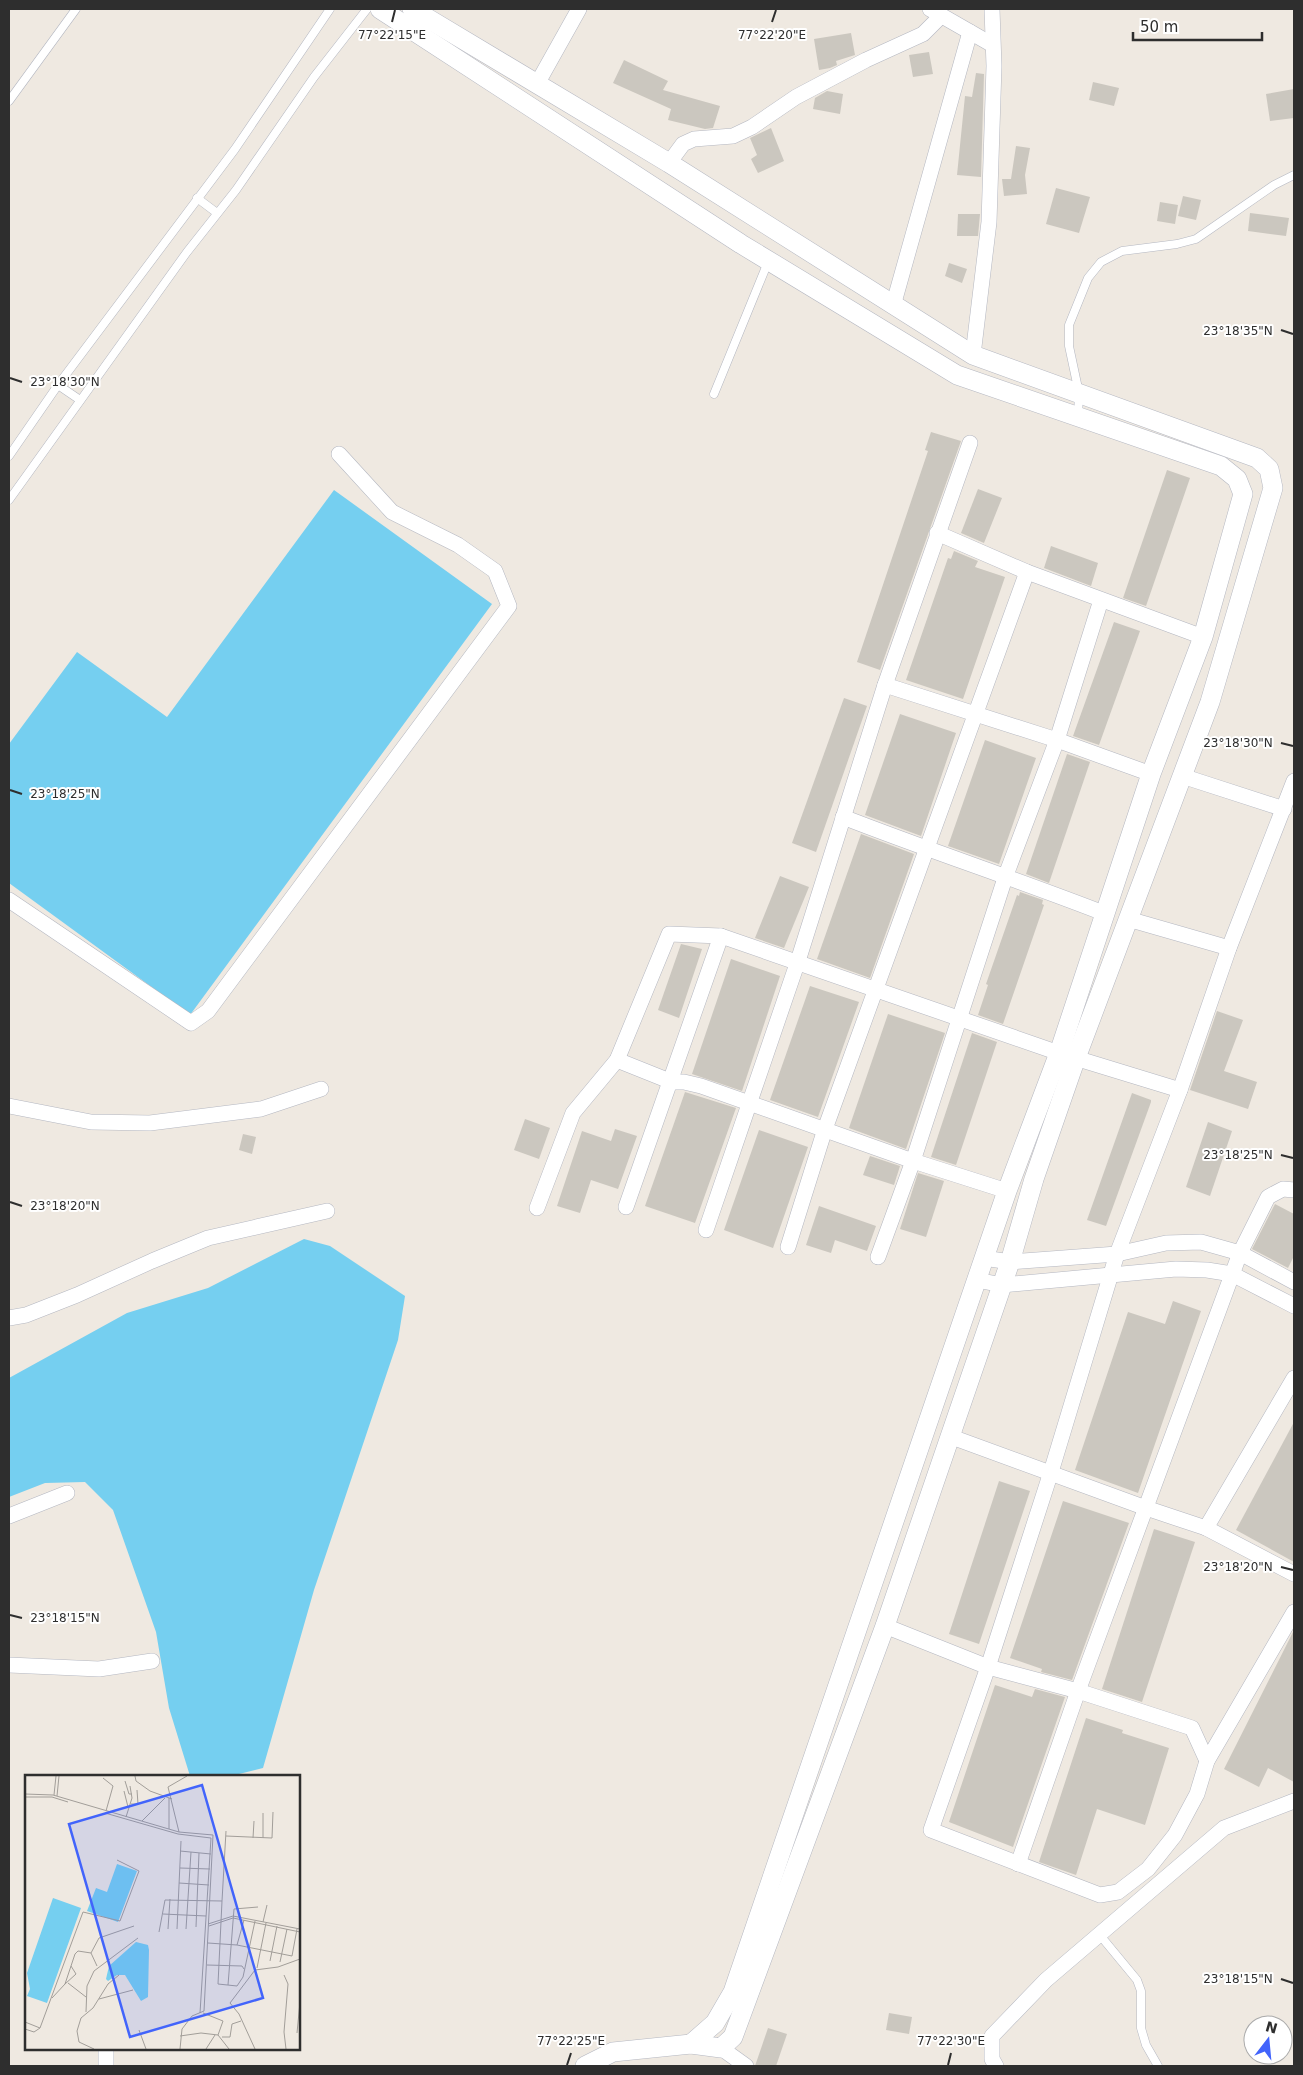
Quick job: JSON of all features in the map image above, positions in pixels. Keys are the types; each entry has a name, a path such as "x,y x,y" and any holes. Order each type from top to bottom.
{"street":[{"path":"380,9 768,260 957,375 1220,466 1237,479 1243,494 1202,637 1152,774 1106,914 1010,1262 885,1626 733,2037 721,2048"},
{"path":"412,9 669,163 973,355 1257,458 1269,469 1273,488 1210,702 1128,919 1007,1191 732,1992 715,2024 691,2044"},
{"path":"973,355 989,222 994,66 991,44 992,9"},
{"path":"537,84 576,11"},
{"path":"669,163 682,144 694,139 733,136 752,128 796,97 866,60 923,34 936,12 991,44"},
{"path":"893,306 970,32"},
{"path":"706,1230 798,961 885,684 936,534 970,443"},
{"path":"9,900 191,1023 208,1011 498,622 509,606 495,571 458,545 392,512 340,454"},
{"path":"936,534 1027,572 1202,637"},
{"path":"788,1247 825,1129 928,850 974,715 1027,572"},
{"path":"878,1257 913,1161 1006,875 1057,740 1101,600"},
{"path":"885,684 974,715 1057,740 1152,774"},
{"path":"1182,776 1284,810"},
{"path":"1294,781 1229,948 1180,1090 1117,1254 1051,1472 988,1667 930,1830 1100,1895 1118,1892 1148,1869 1175,1835 1197,1794 1207,1761 1294,1612"},
{"path":"843,817 928,850 1006,875 1106,914"},
{"path":"1128,919 1229,948"},
{"path":"538,1208 573,1113 617,1060 669,934 721,936 877,988 1067,1055 1180,1090"},
{"path":"626,1207 672,1082 721,936"},
{"path":"617,1060 672,1082 684,1082 749,1102 913,1161 1007,1191"},
{"path":"9,1106 92,1122 150,1123 261,1109 320,1089"},
{"path":"1018,1864 1078,1690 1240,1253 1268,1197 1283,1189 1294,1190"},
{"path":"9,1318 26,1315 77,1295 208,1238 328,1211"},
{"path":"984,1258 1010,1262 1117,1254 1166,1243 1201,1242 1240,1253 1294,1282"},
{"path":"977,1280 1002,1284 1176,1269 1232,1274 1294,1306"},
{"path":"1206,1528 1294,1378"},
{"path":"949,1436 1206,1528 1294,1574"},
{"path":"9,1516 67,1493"},
{"path":"885,1626 988,1667 1078,1690 1192,1728 1207,1761"},
{"path":"9,1665 99,1669 152,1660"},
{"path":"996,2066 992,2059 992,2036 1046,1980 1224,1828 1294,1800"},
{"path":"585,2066 613,2052 691,2044 721,2048 746,2066"},
{"path":"106,2050 106,2066"}],"lane":[{"path":"9,101 76,9"},
{"path":"9,456 58,385 235,149 317,32 330,9"},
{"path":"9,500 80,400 253,166 314,77 367,9"},
{"path":"1078,417 1079,393 1068,346 1069,325 1088,278 1101,262 1122,251 1177,244 1196,239 1274,185 1294,175"},
{"path":"197,198 217,213"},
{"path":"714,394 768,260"},
{"path":"58,385 80,400"},
{"path":"1099,1934 1137,1980 1141,1991 1141,2028 1146,2045 1158,2066"}],"water":[{"path":"334,490 492,604 190,1015 9,883 9,744 77,652 167,717"},
{"path":"304,1239 330,1246 405,1296 398,1340 314,1590 263,1768 235,1775 190,1775 169,1708 156,1632 113,1510 85,1482 45,1483 9,1497 9,1378 127,1313 208,1288"}],"building":[{"path":"851,33 855,55 836,61 837,65 830,68 819,70 814,39"},
{"path":"929,52 933,74 913,77 909,55"},
{"path":"624,60 668,81 663,90 720,106 713,128 705,129 668,120 671,109 613,83"},
{"path":"976,73 984,74 981,177 957,175 965,96 972,97"},
{"path":"1093,82 1119,88 1114,106 1089,100"},
{"path":"1294,89 1294,118 1270,121 1266,94"},
{"path":"827,91 843,94 840,114 813,109 815,98"},
{"path":"771,128 784,161 758,173 751,159 757,155 750,138"},
{"path":"1016,146 1030,148 1025,175 1027,194 1004,196 1002,179 1011,179"},
{"path":"1056,188 1090,197 1079,233 1046,224"},
{"path":"1183,196 1201,200 1196,220 1178,216"},
{"path":"1160,202 1178,205 1175,224 1157,221"},
{"path":"1250,213 1289,218 1286,236 1248,231"},
{"path":"958,214 980,214 978,236 957,236"},
{"path":"949,263 967,269 962,283 945,276"},
{"path":"931,432 961,441 880,670 857,662 928,451 925,450"},
{"path":"1167,470 1190,478 1146,606 1123,598"},
{"path":"978,489 1002,498 984,543 961,533"},
{"path":"1051,546 1098,563 1091,586 1044,568"},
{"path":"954,551 978,561 975,567 1005,577 963,699 906,680 948,558 951,559"},
{"path":"1114,622 1140,631 1099,745 1073,736"},
{"path":"844,698 867,706 816,852 792,843"},
{"path":"900,714 956,733 921,836 865,815"},
{"path":"985,740 1036,758 999,864 948,846"},
{"path":"1067,754 1090,762 1049,883 1026,874"},
{"path":"861,834 914,854 870,978 817,959"},
{"path":"780,876 809,887 784,948 755,938"},
{"path":"1020,892 1043,900 1042,904 1044,905 1003,1024 978,1015 988,985 986,984 1017,895 1019,896"},
{"path":"681,944 702,949 679,1018 658,1010"},
{"path":"731,959 780,976 742,1091 692,1074"},
{"path":"810,986 859,1002 818,1117 770,1100"},
{"path":"1217,1011 1243,1020 1224,1071 1257,1082 1248,1109 1190,1090"},
{"path":"888,1014 945,1033 906,1149 849,1128"},
{"path":"972,1033 997,1042 956,1165 931,1157"},
{"path":"685,1092 736,1108 695,1223 645,1206"},
{"path":"1132,1093 1151,1100 1151,1102 1106,1226 1087,1220"},
{"path":"525,1119 550,1128 539,1159 514,1150"},
{"path":"1208,1122 1232,1131 1210,1196 1186,1187"},
{"path":"615,1129 637,1136 618,1189 591,1180 580,1213 557,1206 582,1131 611,1141"},
{"path":"759,1130 808,1147 773,1248 724,1230"},
{"path":"243,1134 256,1137 252,1154 239,1150"},
{"path":"870,1156 900,1166 894,1185 863,1175"},
{"path":"918,1173 944,1181 926,1237 900,1229"},
{"path":"1275,1204 1294,1214 1294,1256 1288,1268 1252,1249"},
{"path":"819,1206 876,1226 867,1251 835,1240 831,1253 806,1245"},
{"path":"1173,1301 1201,1311 1138,1493 1075,1470 1128,1312 1165,1324"},
{"path":"1294,1422 1294,1562 1236,1530"},
{"path":"999,1481 1030,1491 979,1644 949,1634"},
{"path":"1063,1501 1129,1523 1072,1680 1041,1672 1042,1669 1010,1658"},
{"path":"1154,1529 1195,1542 1142,1702 1102,1689"},
{"path":"1294,1630 1294,1782 1268,1768 1259,1787 1224,1769"},
{"path":"995,1685 1032,1697 1035,1689 1065,1697 1013,1847 949,1822"},
{"path":"1086,1718 1123,1730 1122,1733 1169,1748 1145,1825 1097,1809 1076,1875 1039,1862"},
{"path":"889,2013 912,2017 909,2034 886,2030"},
{"path":"768,2028 787,2034 776,2066 755,2066"}]}
